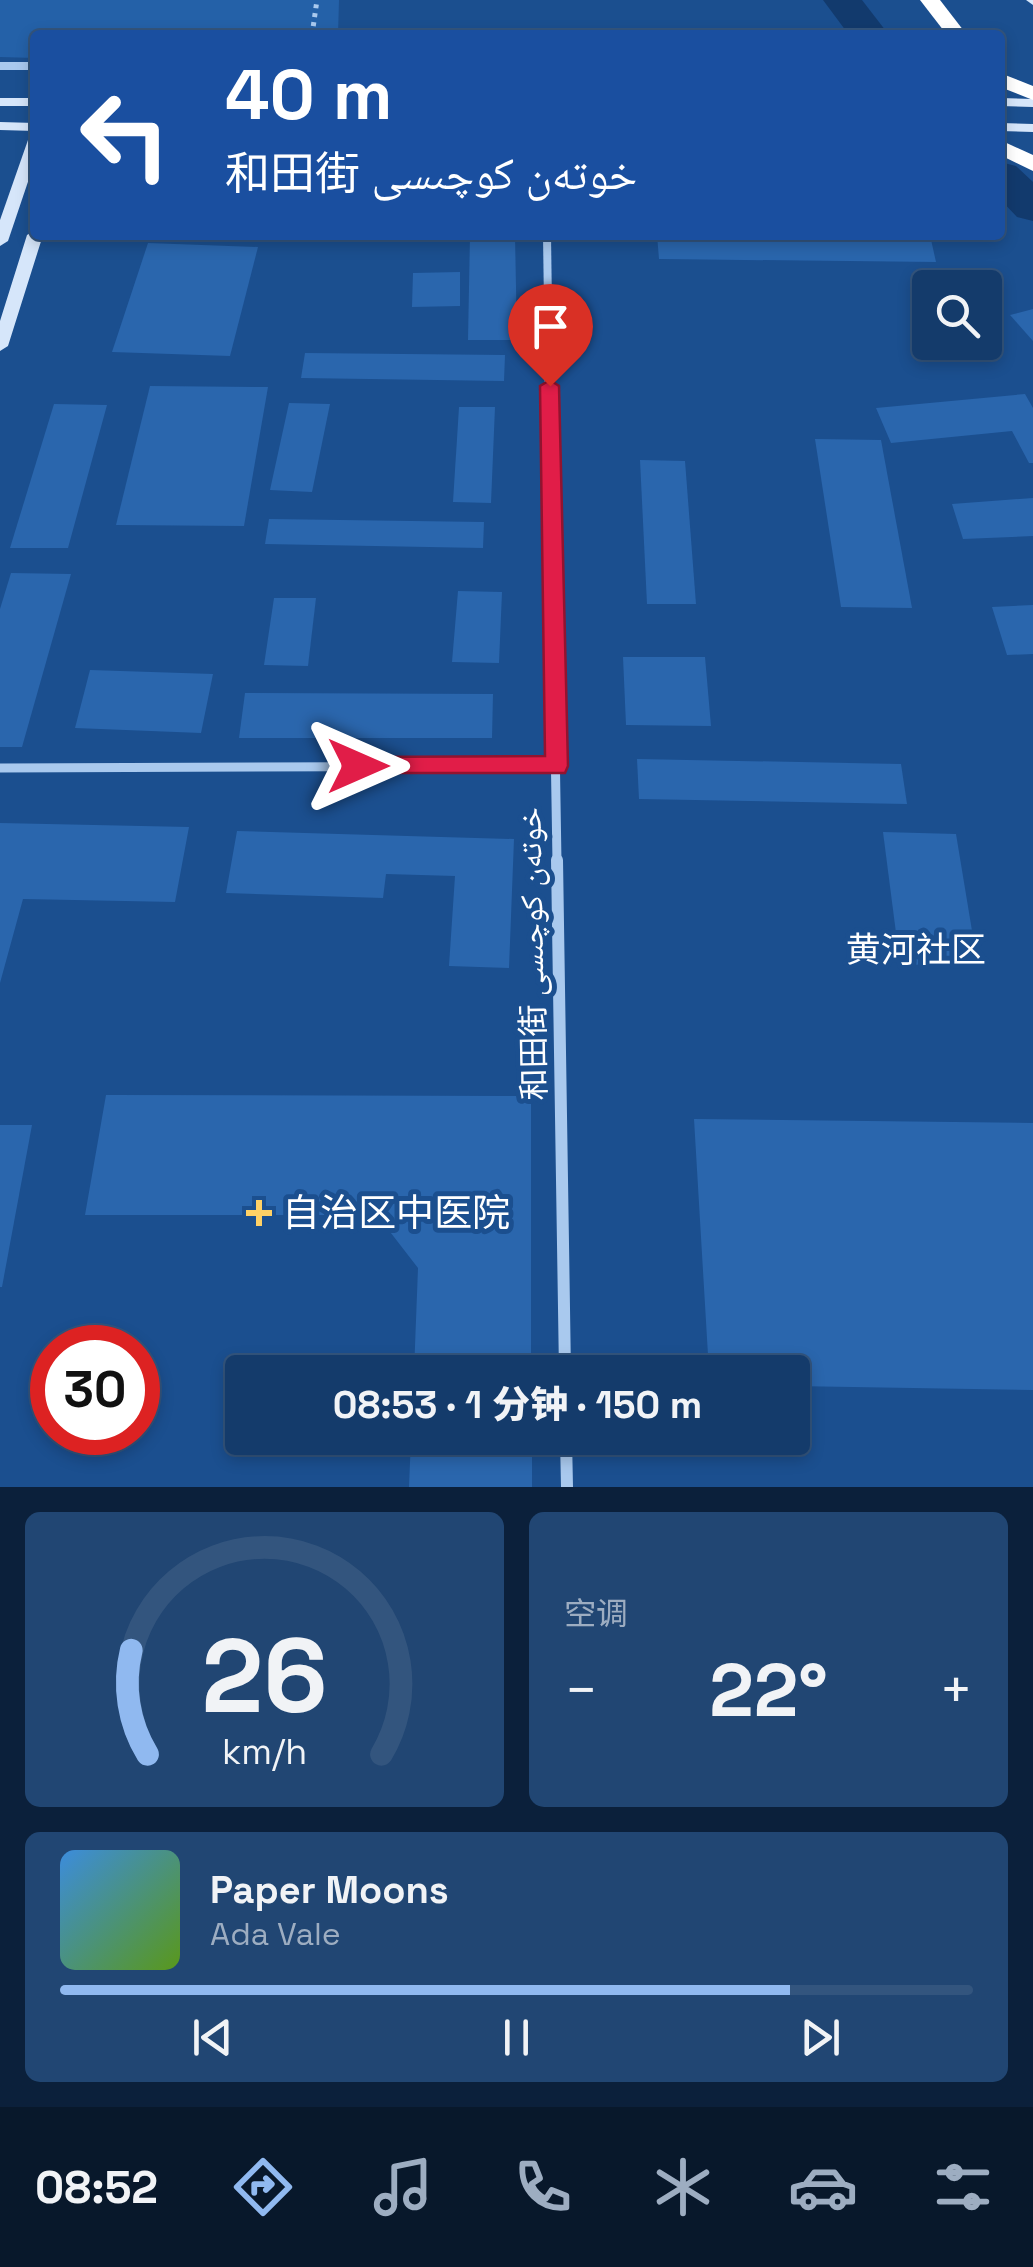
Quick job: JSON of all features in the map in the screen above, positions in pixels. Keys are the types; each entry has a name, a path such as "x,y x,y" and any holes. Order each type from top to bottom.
{"highway":[{"path":"909,0 931,30"},
{"path":"930,0 953,30"},
{"path":"1005,82 1033,94"},
{"path":"1005,149 1033,164"}],"main road":[{"path":"0,102 30,102"},
{"path":"1005,102 1033,103"},
{"path":"0,126 30,127"},
{"path":"1005,128 1033,128"},
{"path":"0,241 30,155"},
{"path":"0,196 11,210"},
{"path":"0,346 33,240"}],"street":[{"path":"0,66 30,66"},
{"name":"和田街 خوتەن كوچىسى","path":"546,240 565,1355"},
{"path":"0,768 557,766"},
{"path":"566,1455 567,1487"}],"path":[{"path":"313,30 317,0"}],"shaded area":[{"path":"0,0 339,0 338,30 30,30 30,58 0,57"}],"building":[{"path":"470,240 515,240 517,340 468,340"},
{"path":"657,240 931,240 936,262 659,259"},
{"path":"148,243 258,247 230,356 112,352"},
{"path":"460,272 460,306 412,307 413,273"},
{"path":"1033,309 1033,341 1010,315"},
{"path":"305,353 505,355 504,381 301,378"},
{"path":"150,386 268,387 244,526 116,525"},
{"path":"1025,394 1033,408 1033,463 1029,463 1012,431 891,443 876,408"},
{"path":"289,403 330,404 312,492 270,490"},
{"path":"54,404 107,405 68,548 10,548"},
{"path":"459,407 495,407 491,503 453,502"},
{"path":"815,439 881,440 912,608 841,607"},
{"path":"640,460 685,461 696,604 647,604"},
{"path":"1033,498 1033,536 963,539 952,504"},
{"path":"269,519 484,522 483,548 265,544"},
{"path":"11,573 71,574 22,747 0,747 0,609"},
{"path":"458,591 502,592 499,663 452,662"},
{"path":"274,598 316,598 308,666 264,665"},
{"path":"1033,605 1033,654 1007,655 992,607"},
{"path":"623,657 705,657 711,726 626,725"},
{"path":"90,670 213,674 201,733 75,728"},
{"path":"245,693 493,694 492,738 239,738"},
{"path":"637,759 901,764 907,804 639,799"},
{"path":"0,823 189,827 175,902 23,899 0,983"},
{"path":"237,831 514,839 509,968 449,966 455,876 386,874 383,898 226,893"},
{"path":"883,832 956,834 978,967 900,964"},
{"path":"106,1095 531,1096 531,1355 415,1355 418,1268 377,1215 85,1215"},
{"path":"694,1119 1033,1123 1033,1390 810,1386 810,1355 708,1355"},
{"path":"0,1125 32,1125 2,1287 0,1287"},
{"path":"410,1455 532,1455 532,1487 409,1487"}],"waterway":[{"path":"842,0 865,30"},
{"path":"1005,179 1033,207"}],"place":[{"name":"自治区中医院","path":"259,1213"}],"district":[{"name":"黄河社区","path":"916,950"}],"route":[{"path":"358,766 557,766 550,386"}]}
